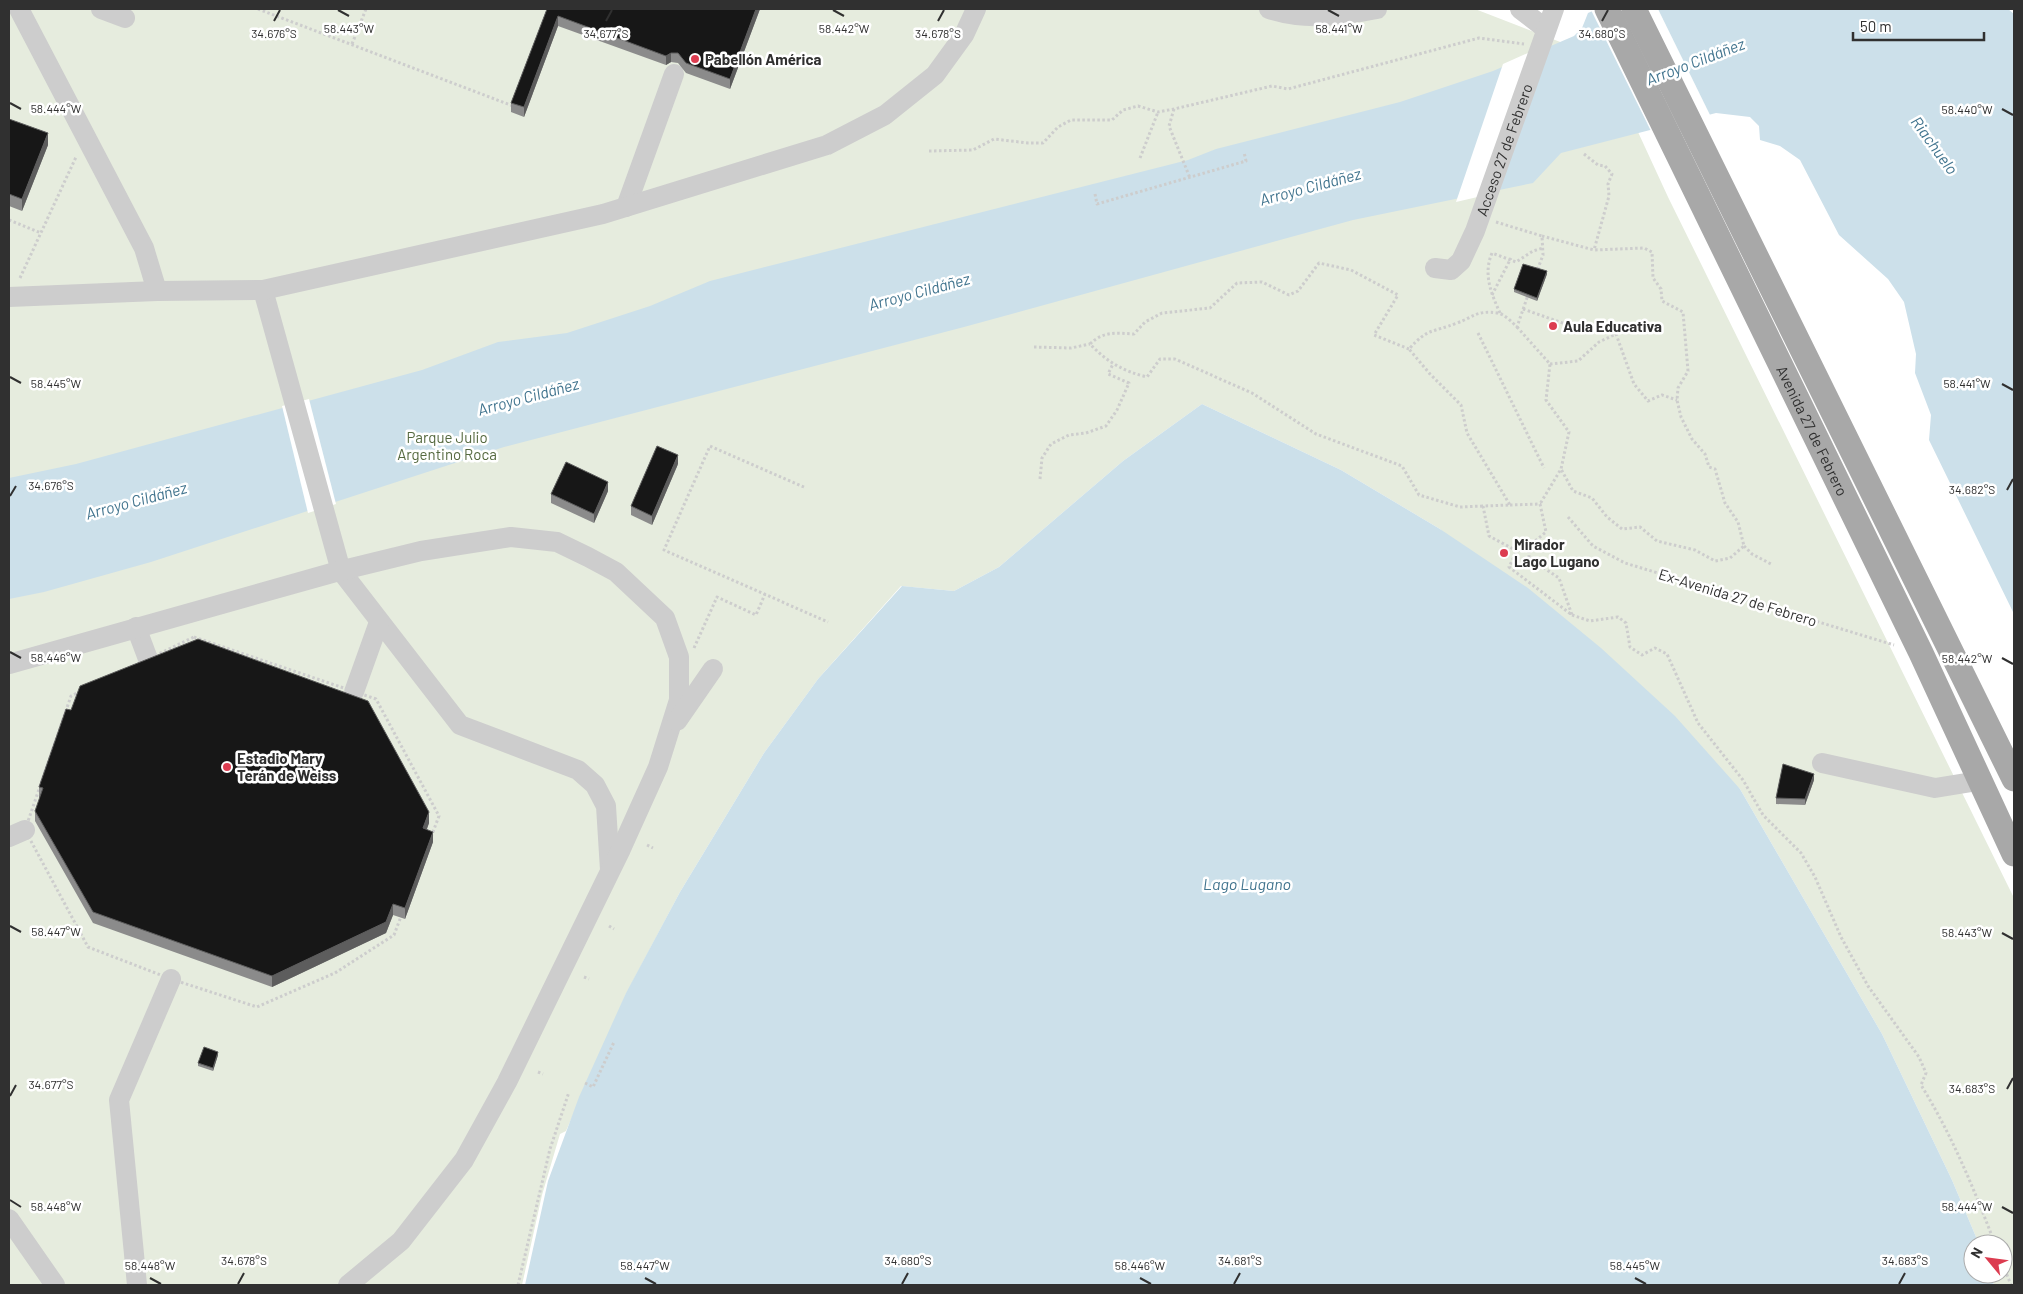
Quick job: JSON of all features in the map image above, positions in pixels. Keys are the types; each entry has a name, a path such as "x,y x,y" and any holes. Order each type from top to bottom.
{"main road":[{"name":"Avenida 27 de Febrero","path":"1607,9 1921,653 1978,780 2014,854"},
{"name":"Avenida 27 de Febrero","path":"1634,9 2014,779"}],"lane":[{"path":"19,9 144,248 157,291"},
{"path":"101,9 125,18"},
{"path":"10,297 157,291 263,290 603,214 827,145 885,115 935,75 964,35 976,9"},
{"path":"1269,9 1307,17 1345,15 1377,9"},
{"path":"1520,9 1541,42"},
{"name":"Acceso 27 de Febrero","path":"1435,268 1451,270 1461,262 1554,9"},
{"path":"626,206 674,74"},
{"path":"263,290 330,532 345,577 460,726 578,770 595,785 606,806 610,872"},
{"path":"9,664 136,627 345,577 399,556 511,537 557,542 616,572 665,618 679,657 679,700 658,767 610,872 507,1082 464,1160 401,1241 348,1285"},
{"path":"354,692 379,622"},
{"path":"136,627 148,659"},
{"path":"668,735 714,669"},
{"path":"1822,763 1935,788 1978,780"},
{"path":"137,1285 119,1100 171,978"},
{"path":"9,1219 55,1285"}],"path":[{"path":"258,9 522,109"},
{"path":"352,44 366,9"},
{"path":"929,151 973,150 994,138 1043,143 1058,127 1072,120 1112,120 1123,110 1138,106 1158,112 1272,86 1288,89 1479,38 1541,42"},
{"path":"1174,109 1169,126 1190,178"},
{"path":"1140,158 1158,112"},
{"path":"10,297 86,136"},
{"path":"1094,194 1097,204 1190,178 1246,161 1244,152"},
{"path":"1584,154 1598,165 1605,166 1612,174 1608,184 1609,196 1594,250"},
{"path":"1481,211 1489,220 1594,250 1644,248 1652,252 1653,278 1661,289 1662,301 1683,312 1688,371 1678,388 1677,400 1681,417 1692,439 1705,454 1709,467 1716,469 1725,503 1738,522 1744,546 1752,554 1771,564"},
{"path":"9,220 41,234"},
{"path":"1536,273 1543,255 1542,236"},
{"path":"1543,248 1533,251 1516,262 1511,258 1492,253 1489,260 1488,288 1500,313 1517,327 1550,364 1546,400 1569,432 1561,470 1540,504 1546,532 1530,546 1517,551 1509,567 1572,615 1590,621 1618,617 1626,624 1630,648 1642,655 1655,648 1667,654 1698,723 1743,780 1763,815 1801,853 1815,877 1842,937 1868,986 1919,1057 1926,1073 1921,1085 1940,1116 1971,1182 1991,1234"},
{"path":"1492,295 1511,258"},
{"path":"1034,347 1071,348 1090,344 1097,337 1110,333 1134,334 1145,322 1162,313 1210,308 1237,284 1262,282 1289,295 1298,291 1319,263 1351,270 1398,295 1374,335 1409,349 1430,374 1461,405 1467,433 1510,505"},
{"path":"1517,327 1530,291"},
{"path":"1523,309 1571,326"},
{"path":"1409,349 1421,336 1436,328 1457,323 1474,313 1500,313"},
{"path":"1478,333 1544,468"},
{"path":"1550,364 1578,361 1599,342 1616,334 1634,384 1648,401 1662,395 1677,400"},
{"path":"1090,344 1106,360 1130,373 1146,377 1160,359 1175,359 1252,393 1316,434 1402,466 1419,495 1460,507 1540,504"},
{"path":"1040,479 1042,458 1051,444 1069,435 1106,426 1117,410 1129,383 1108,374 1113,364"},
{"path":"804,487 710,446 664,550 828,622"},
{"path":"1561,470 1573,491 1592,498 1607,517 1622,529 1640,527 1657,541 1695,550 1715,561 1730,558 1744,546"},
{"path":"1483,506 1489,536 1517,551"},
{"name":"Ex-Avenida 27 de Febrero","path":"1568,517 1593,546 1626,563 1921,653"},
{"path":"1530,546 1529,558 1559,578 1572,615"},
{"path":"693,650 717,598 756,615 765,594"},
{"path":"194,637 376,699 439,816 394,935 335,973 257,1007 88,947 17,833 71,696 148,659 194,637"},
{"path":"647,845 653,848"},
{"path":"609,926 614,929"},
{"path":"584,977 590,979"},
{"path":"585,1083 594,1087 614,1042"},
{"path":"538,1072 543,1074"},
{"path":"518,1285 550,1149 569,1092"}],"green space":[{"name":"Parque Julio Argentino Roca","path":"9,9 1475,9 1568,45 1638,132 1668,197 2014,898 2014,1285 1994,1285 2013,1284 2013,1234 1975,1234 1952,1180 1882,1034 1740,789 1440,529 1341,470 1202,404 1123,461 999,567 954,591 901,586 818,679 764,753 680,892 626,994 566,1131 560,1134 542,1195 522,1285 9,1285"}],"water":[{"path":"1597,9 2008,9 2014,14 2014,614 1929,440 1931,415 1915,373 1916,354 1904,302 1888,279 1839,235 1800,160 1780,146 1760,140 1759,126 1750,117 1716,113 1561,153 1533,183 1353,220 964,327 504,447 151,562 44,592 9,599 9,478 76,464 422,370 498,342 567,333 650,306 710,281 1188,160 1216,149 1400,102 1493,71 1574,36 1582,28 1588,13"},
{"name":"Lago Lugano","path":"1202,404 1341,470 1440,529 1528,588 1601,648 1675,716 1740,789 1882,1034 1952,1180 1975,1234 1963,1234 1963,1284 1994,1285 525,1285 548,1181 579,1097 626,993 680,892 764,753 818,679 902,586 954,591 999,567 1123,461"}],"pier":[{"path":"1658,9 1711,117 1651,131 1591,10"},
{"path":"1546,45 1499,192 1456,202 1503,64"},
{"path":"309,399 336,504 308,513 282,406"}],"building":[{"name":"Pabellón América","path":"547,9 756,9 730,79 686,63 678,53 671,53 666,56 558,16 524,107 511,103"},
{"path":"9,119 48,133 22,199 9,194"},
{"path":"1523,264 1547,271 1537,298 1514,289"},
{"path":"657,446 678,455 652,516 631,506"},
{"path":"566,462 608,482 594,514 551,494"},
{"name":"Estadio Mary Terán de Weiss","path":"198,639 368,701 429,812 423,828 433,832 405,908 393,904 386,922 272,976 93,912 35,811 43,788 39,787 66,709 71,710 80,686"},
{"path":"1783,764 1814,774 1805,799 1776,798"},
{"path":"204,1047 218,1052 213,1068 198,1063"}],"place":[{"name":"Pabellón América","path":"695,59"},
{"name":"Aula Educativa","path":"1553,326"},
{"name":"Mirador Lago Lugano","path":"1504,553"},
{"name":"Estadio Mary Terán de Weiss","path":"227,767"}],"water label":[{"name":"Arroyo Cildáñez","path":"1695,61"},
{"name":"Riachuelo","path":"1935,145"},
{"name":"Arroyo Cildáñez","path":"1310,186"},
{"name":"Arroyo Cildáñez","path":"919,291"},
{"name":"Arroyo Cildáñez","path":"528,396"},
{"name":"Arroyo Cildáñez","path":"136,500"}]}
